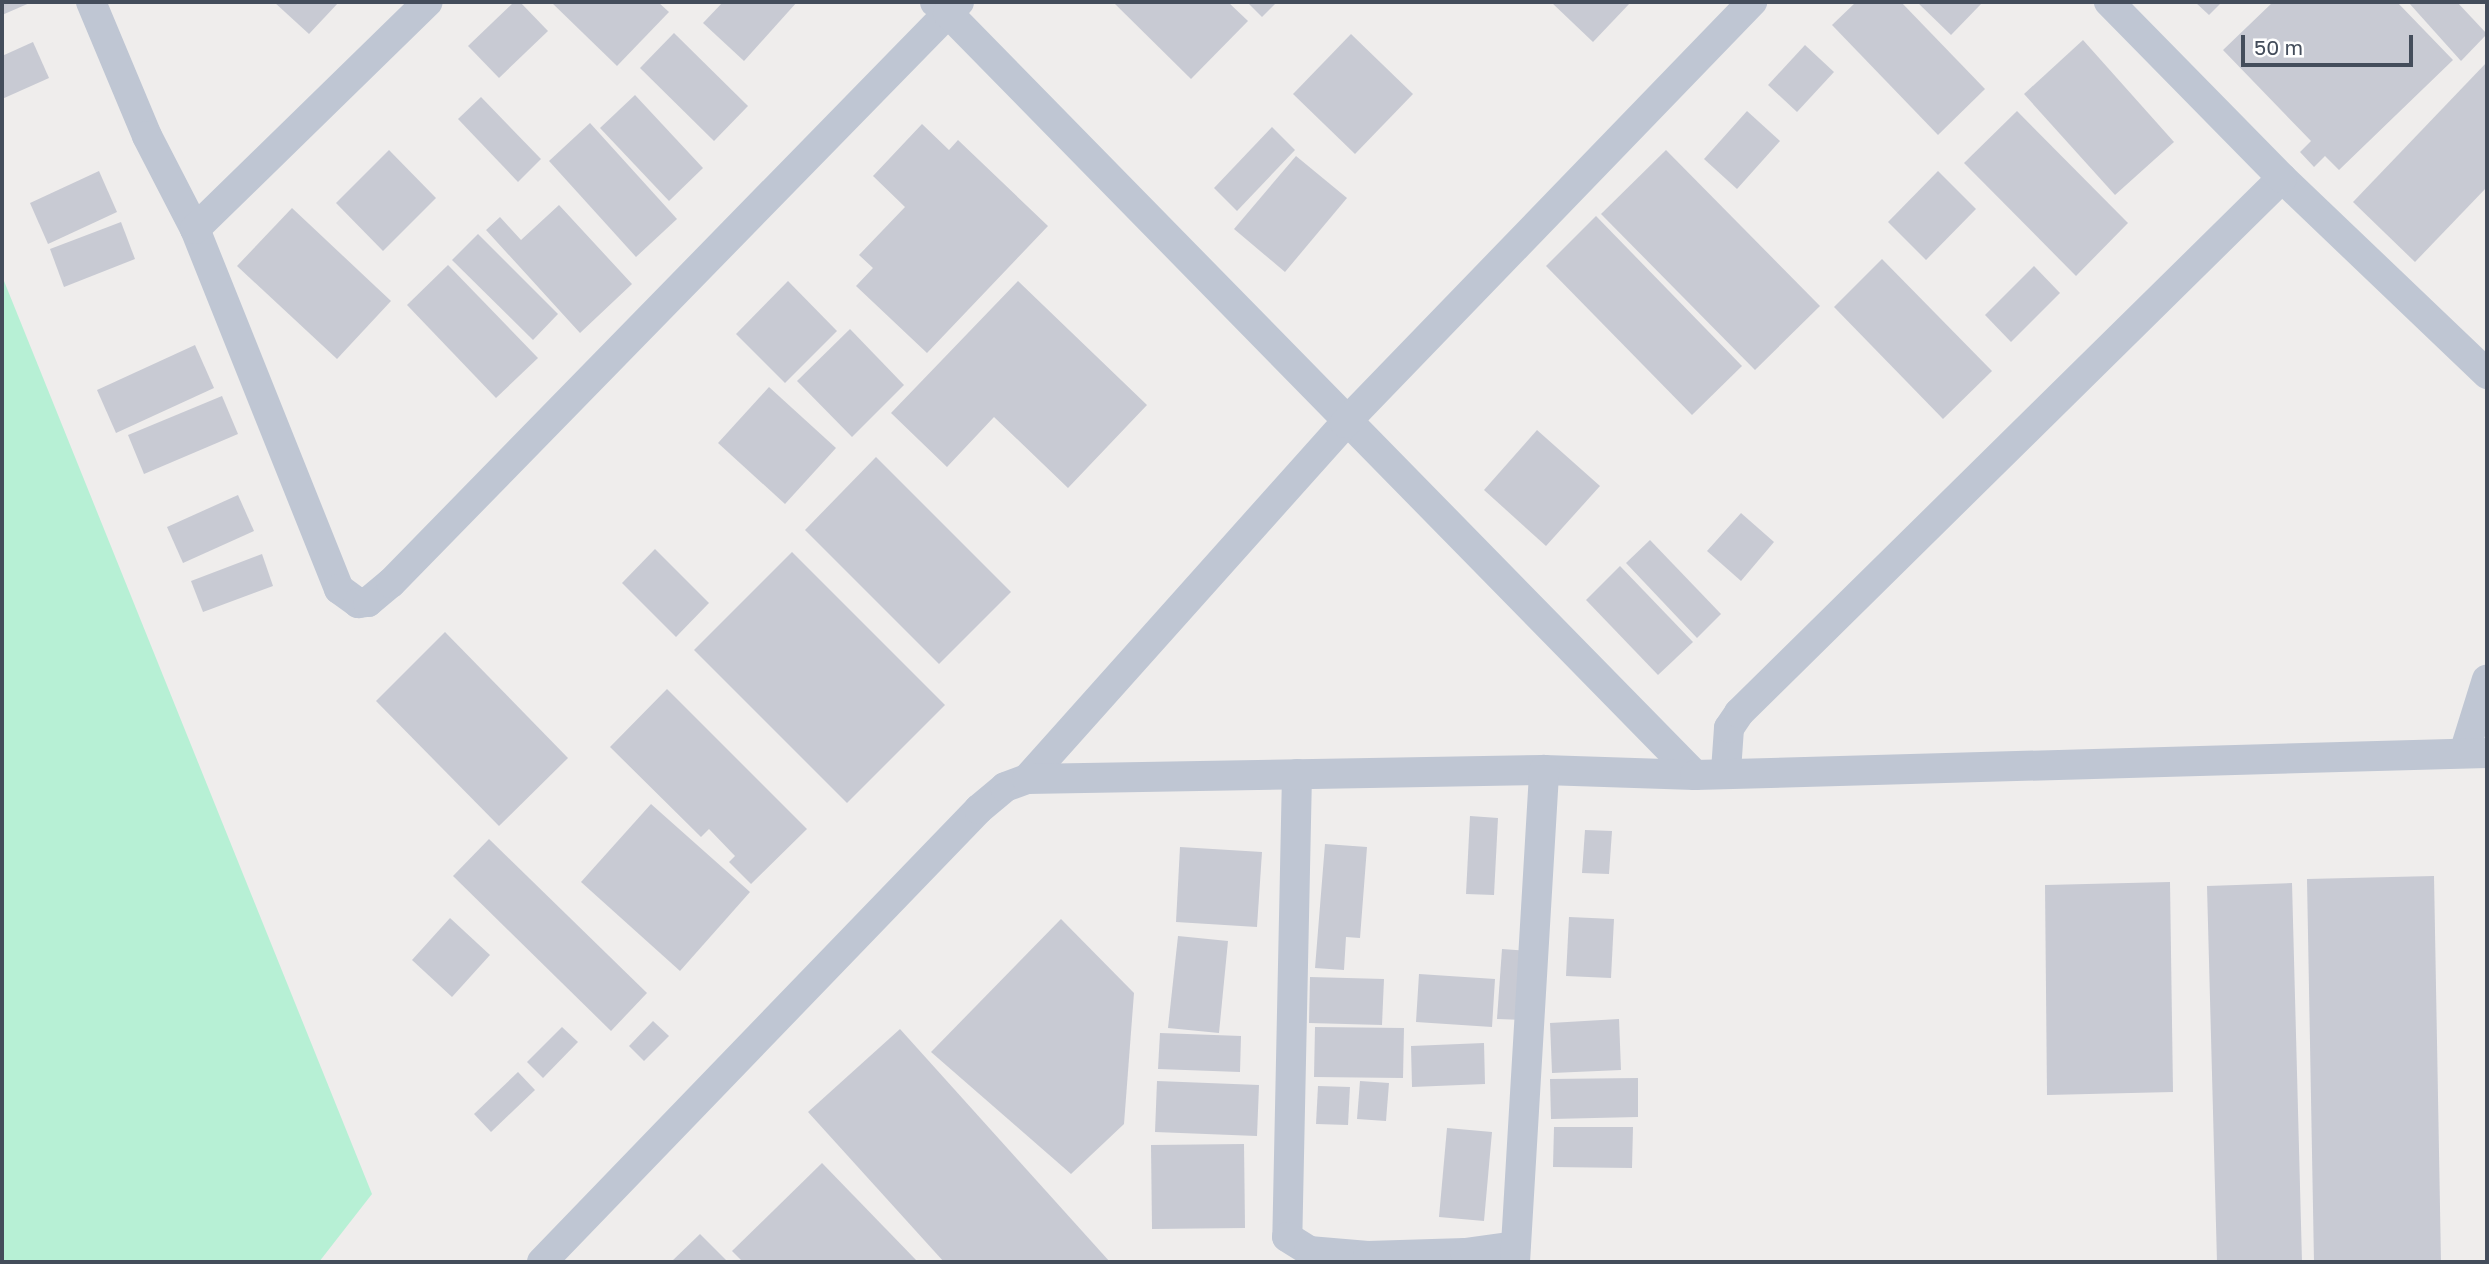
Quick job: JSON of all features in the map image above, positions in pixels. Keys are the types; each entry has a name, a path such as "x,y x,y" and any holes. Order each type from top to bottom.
{"lane":[{"path":"91,2 146,136 195,229 339,589 348,600 368,602 947,6 1345,422 1695,775"},
{"path":"195,229 428,2"},
{"path":"1027,779 1345,422 1752,2"},
{"path":"2109,2 2282,178 2487,374"},
{"path":"1726,771 1729,728 1739,713 2282,178"},
{"path":"541,1262 979,809 1004,787 1027,779 1544,769 1695,775 1726,771 2476,753 2487,678"},
{"path":"1297,774 1287,1237 1309,1251 1368,1256 1516,1254 1544,769"}],"green space":[{"path":"2,276 372,1194 319,1262 2,1262"}],"building":[{"path":"2,2 32,2 2,15"},
{"path":"274,2 339,2 309,34"},
{"path":"514,2 520,2 548,31 499,78 468,46"},
{"path":"551,2 658,2 669,12 617,66"},
{"path":"723,2 797,2 744,61 703,23"},
{"path":"1113,2 1228,2 1248,21 1191,79"},
{"path":"1247,2 1277,2 1262,17"},
{"path":"1551,2 1631,2 1593,42"},
{"path":"1856,2 1901,2 1985,89 1938,135 1832,25"},
{"path":"1917,2 1983,2 1951,35"},
{"path":"2195,2 2222,2 2209,15"},
{"path":"2273,2 2397,2 2453,60 2339,170 2325,156 2314,167 2300,152 2311,141 2223,50"},
{"path":"2457,2 2487,34 2461,61 2409,3"},
{"path":"674,33 748,106 714,141 640,68"},
{"path":"1351,34 1413,94 1355,154 1293,94"},
{"path":"2083,40 2174,142 2115,195 2024,94"},
{"path":"33,42 49,78 2,99 2,56"},
{"path":"1805,45 1834,72 1797,112 1768,85"},
{"path":"2487,62 2487,187 2415,262 2353,202"},
{"path":"635,95 703,168 669,201 600,128"},
{"path":"481,97 541,159 518,182 458,119"},
{"path":"1747,111 1780,141 1737,189 1704,159"},
{"path":"2017,111 2128,223 2076,276 1964,163"},
{"path":"590,123 677,219 636,257 549,161"},
{"path":"922,124 949,150 958,140 1048,226 927,353 856,286 873,268 859,255 905,207 873,176"},
{"path":"1272,127 1295,150 1237,211 1214,188"},
{"path":"389,150 436,198 383,251 336,203"},
{"path":"1666,150 1820,306 1755,370 1601,214"},
{"path":"1296,156 1347,198 1285,272 1234,229"},
{"path":"99,171 117,212 48,244 30,203"},
{"path":"1938,171 1976,209 1926,260 1888,222"},
{"path":"559,205 632,284 580,333 486,230 500,217 521,240"},
{"path":"292,208 391,301 337,359 237,266"},
{"path":"1596,216 1742,366 1692,415 1546,266"},
{"path":"121,222 135,259 64,287 50,249"},
{"path":"478,234 558,314 533,340 452,260"},
{"path":"1882,259 1992,371 1943,419 1834,307"},
{"path":"448,265 538,358 496,398 407,305"},
{"path":"2034,266 2060,293 2011,342 1985,315"},
{"path":"788,281 837,331 785,383 736,334"},
{"path":"1018,281 1147,405 1068,488 994,417 947,467 891,413"},
{"path":"850,329 904,385 852,437 797,381"},
{"path":"195,345 214,388 116,433 97,390"},
{"path":"769,387 836,448 785,504 718,443"},
{"path":"222,396 238,434 144,474 128,435"},
{"path":"1537,430 1600,486 1546,546 1484,490"},
{"path":"876,457 1011,592 939,664 805,530"},
{"path":"238,495 254,531 183,563 167,527"},
{"path":"1741,513 1774,542 1741,581 1707,551"},
{"path":"1650,540 1721,614 1697,638 1626,563"},
{"path":"655,549 709,603 676,637 622,583"},
{"path":"792,552 945,705 847,803 694,650"},
{"path":"262,554 273,586 203,612 191,581"},
{"path":"1620,566 1693,642 1658,675 1586,600"},
{"path":"445,632 568,758 499,826 376,701"},
{"path":"667,689 807,829 751,884 729,862 735,856 709,829 701,837 610,747"},
{"path":"651,804 750,892 680,971 581,882"},
{"path":"1470,816 1498,818 1494,895 1466,894"},
{"path":"1585,830 1612,831 1609,874 1582,873"},
{"path":"489,839 647,993 611,1031 453,876"},
{"path":"1325,844 1367,847 1360,938 1346,937 1344,970 1315,968"},
{"path":"1180,847 1262,852 1257,927 1176,922"},
{"path":"2434,876 2441,1262 2314,1262 2307,879"},
{"path":"2170,882 2173,1092 2047,1095 2045,885"},
{"path":"2292,883 2302,1262 2217,1262 2207,886"},
{"path":"1569,917 1614,919 1611,978 1566,976"},
{"path":"450,918 490,955 452,997 412,960"},
{"path":"1061,919 1134,993 1124,1124 1071,1174 931,1052"},
{"path":"1178,936 1228,941 1219,1033 1168,1028"},
{"path":"1502,949 1529,951 1525,1020 1497,1019"},
{"path":"1419,974 1495,979 1492,1027 1416,1022"},
{"path":"1310,977 1384,979 1382,1025 1309,1023"},
{"path":"1619,1019 1621,1070 1552,1073 1550,1023"},
{"path":"653,1021 669,1036 644,1061 629,1046"},
{"path":"562,1027 578,1042 543,1078 527,1062"},
{"path":"1315,1027 1404,1028 1403,1078 1314,1077"},
{"path":"900,1029 1110,1262 944,1262 808,1112"},
{"path":"1160,1033 1241,1036 1240,1072 1158,1069"},
{"path":"1484,1043 1485,1084 1412,1087 1411,1046"},
{"path":"518,1072 535,1090 491,1132 474,1114"},
{"path":"1638,1078 1638,1117 1551,1119 1550,1079"},
{"path":"1157,1081 1259,1085 1257,1136 1155,1132"},
{"path":"1360,1081 1389,1083 1386,1121 1357,1119"},
{"path":"1318,1086 1350,1087 1348,1125 1316,1124"},
{"path":"1554,1127 1633,1127 1632,1168 1553,1167"},
{"path":"1447,1128 1492,1132 1484,1221 1439,1217"},
{"path":"1244,1144 1245,1228 1152,1229 1151,1145"},
{"path":"822,1163 918,1262 743,1262 732,1251"},
{"path":"700,1234 728,1262 671,1262"}]}
